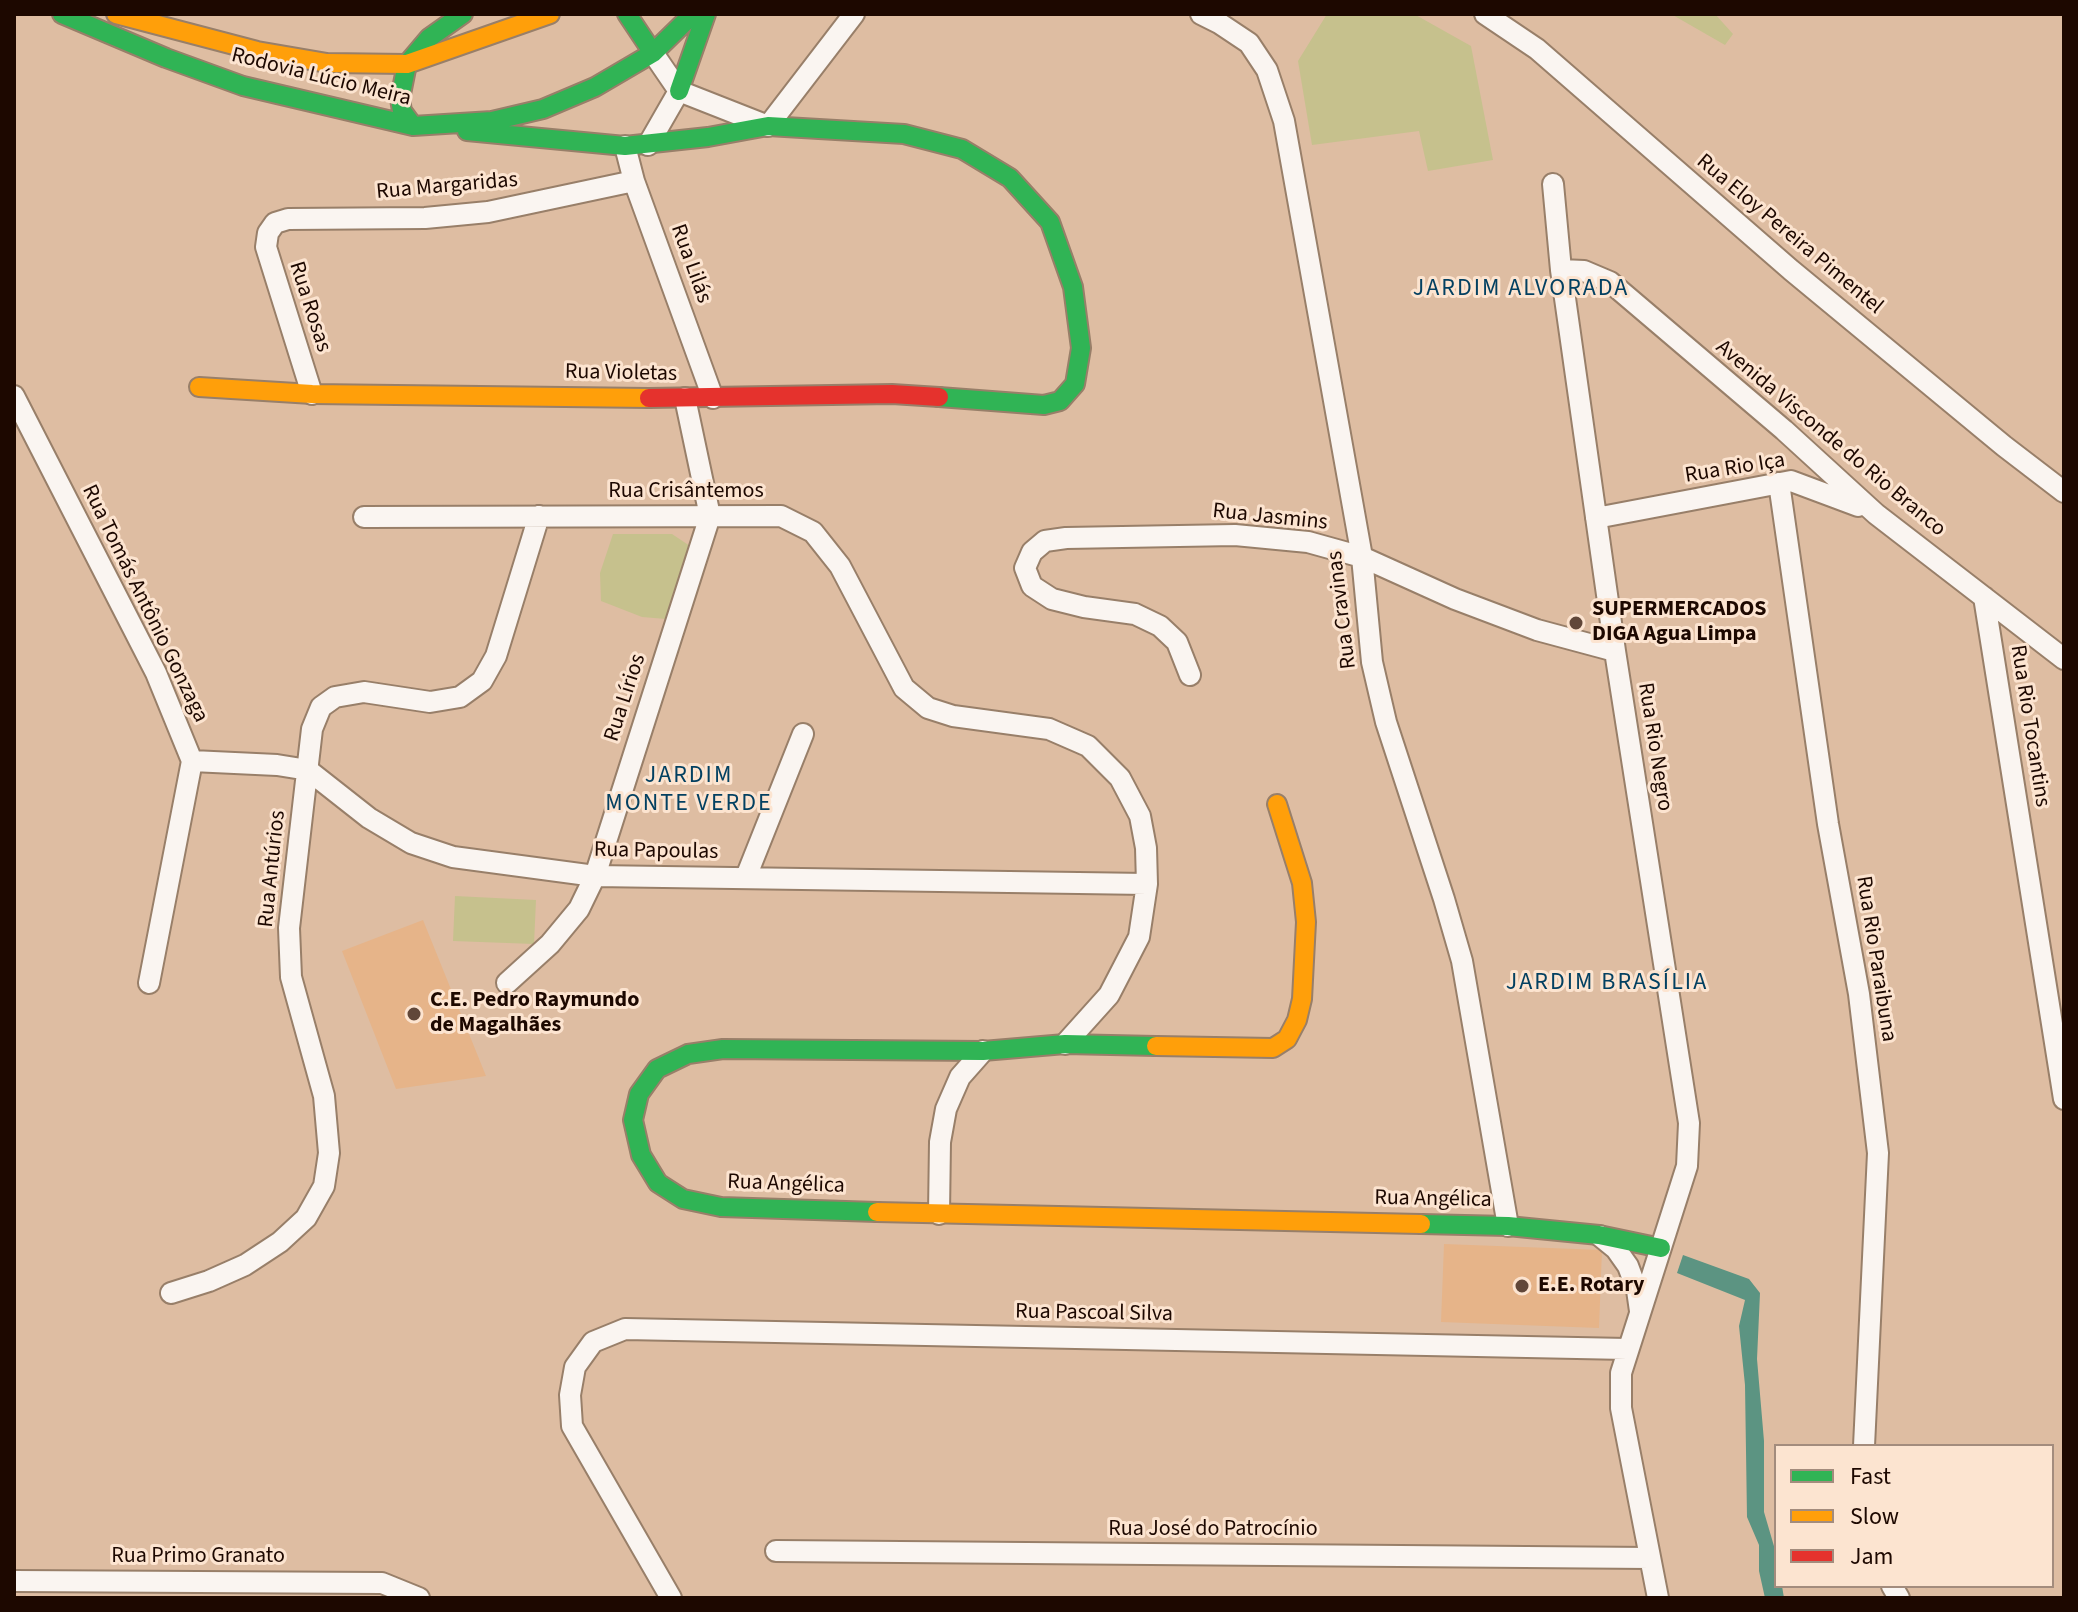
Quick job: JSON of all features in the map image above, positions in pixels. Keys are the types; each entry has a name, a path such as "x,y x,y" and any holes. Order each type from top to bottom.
{"street":[{"name":"Rodovia Lúcio Meira","path":"62,14 166,58 243,86 413,126 492,121 543,109 595,87 653,53 693,14"},
{"name":"Rodovia Lúcio Meira","path":"116,14 257,51 327,63 407,64 550,14"},
{"path":"463,14 429,38 407,64 400,99 402,111 413,126 625,146 768,126 854,14"},
{"path":"627,14 679,91 768,126"},
{"path":"648,145 679,91 706,14"},
{"name":"Rua Cravinas","path":"1201,14 1249,43 1267,70 1284,121 1362,557 1372,662 1386,722 1462,961 1508,1226"},
{"name":"Rua Eloy Pereira Pimentel","path":"1485,14 1537,49 1791,270 2064,492"},
{"name":"Rua Violetas","path":"199,387 312,394 713,398 892,394 1044,405 1060,401 1075,384 1081,348 1073,287 1050,222 1010,178 962,149 904,134 768,126"},
{"name":"Rua Lilás","path":"625,146 634,181 713,398"},
{"name":"Rua Margaridas","path":"268,233 275,223 288,219 425,218 488,212 634,181"},
{"name":"Rua Rio Negro","path":"1553,184 1561,270 1615,651 1689,1123 1687,1166 1621,1373 1621,1408 1658,1598"},
{"name":"Rua Rosas","path":"268,233 266,247 269,259 312,394"},
{"name":"Avenida Visconde do Rio Branco","path":"1561,270 1584,271 1610,282 1784,430 1876,514 2064,659"},
{"name":"Rua Tomás Antônio Gonzaga","path":"14,396 156,673 192,761"},
{"name":"Rua Lírios","path":"507,983 550,944 579,909 595,876 710,516 685,398"},
{"name":"Rua Rio Paraibuna","path":"1784,430 1799,461 1785,482 1828,824 1859,994 1878,1153 1864,1444"},
{"name":"Rua Rio Iça","path":"1596,518 1785,482 1826,492 1876,514"},
{"name":"Rua Antúrios","path":"171,1293 245,1265 280,1242 306,1218 324,1186 329,1153 324,1096 291,977 289,928 312,729 321,707 335,697 364,692 430,702 460,697 482,681 496,656 539,516"},
{"name":"Rua Crisântemos","path":"364,517 781,516 813,532 840,566 904,688 928,708 953,716 1049,729 1088,746 1120,778 1140,816 1146,848 1147,884 1139,937 1109,995 1065,1044"},
{"name":"Rua Jasmins","path":"1190,675 1177,642 1160,626 1135,614 1052,599 1032,586 1025,568 1032,552 1045,541 1066,538 1235,535 1308,542 1362,557 1455,599 1537,630 1615,651"},
{"name":"Rua Rio Tocantins","path":"1984,597 2064,1099"},
{"path":"746,877 803,734"},
{"path":"149,983 192,761 277,765 308,770"},
{"name":"Rua Papoulas","path":"308,770 369,818 411,843 453,857 595,876 1147,884"},
{"name":"Rua Angélica","path":"1277,804 1302,883 1306,922 1302,999 1297,1020 1287,1039 1273,1048 1065,1044 983,1051 723,1049 688,1054 657,1069 639,1094 633,1120 641,1155 658,1183 683,1199 721,1207 1508,1226 1599,1235 1661,1248"},
{"path":"939,1214 940,1142 946,1109 960,1077 983,1051"},
{"path":"1599,1235 1616,1249 1628,1266 1637,1290 1640,1311"},
{"name":"Rua Pascoal Silva","path":"671,1598 572,1426 570,1395 575,1367 593,1342 625,1329 1627,1349"},
{"name":"Rua José do Patrocínio","path":"776,1551 1650,1558"},
{"name":"Rua Primo Granato","path":"14,1581 382,1583 419,1598"}],"shaded area":[{"path":"1327,14 1414,14 1471,46 1493,160 1428,171 1419,131 1312,145 1298,61"},
{"path":"1671,14 1715,14 1733,34 1725,45"},
{"path":"613,534 672,534 690,546 666,619 642,617 601,601 600,573"},
{"path":"455,896 536,900 534,944 453,941"},
{"name":"C.E. Pedro Raymundo de Magalhães","path":"423,920 486,1076 396,1089 342,951"},
{"name":"E.E. Rotary","path":"1444,1244 1602,1250 1599,1328 1441,1322"}],"water":[{"path":"1683,1255 1749,1279 1760,1293 1757,1359 1764,1441 1764,1512 1774,1546 1774,1588 1782,1588 1784,1598 1765,1598 1759,1571 1759,1545 1747,1517 1745,1385 1739,1326 1745,1300 1677,1273"}],"traffic: fast":[{"path":"62,14 166,58 243,86 413,126 492,121 543,109 595,87 653,53 693,14"},
{"path":"413,126 402,111 400,99 407,64 429,38 463,14"},
{"path":"627,14 653,53"},
{"path":"679,91 706,14"},
{"path":"467,131 625,146 708,137 768,126 904,134 962,149 1010,178 1050,222 1073,287 1081,348 1075,384 1060,401 1044,405 939,397"},
{"path":"877,1212 721,1207 683,1199 658,1183 641,1155 633,1120 639,1094 657,1069 688,1054 723,1049 983,1051 1065,1044 1156,1046"},
{"path":"1421,1224 1508,1226 1599,1235 1661,1248"}],"traffic: slow":[{"path":"116,14 257,51 327,63 407,64 550,14"},
{"path":"199,387 312,394 649,398"},
{"path":"1156,1046 1273,1048 1287,1039 1297,1020 1302,999 1306,922 1302,883 1277,804"},
{"path":"877,1212 1421,1224"}],"traffic: jam":[{"path":"649,398 892,394 939,397"}],"place":[{"name":"SUPERMERCADOS DIGA Agua Limpa","path":"1576,623"},
{"name":"C.E. Pedro Raymundo de Magalhães","path":"414,1014"},
{"name":"E.E. Rotary","path":"1522,1286"}],"district":[{"name":"JARDIM ALVORADA","path":"1521,290"},
{"name":"JARDIM MONTE VERDE","path":"689,791"},
{"name":"JARDIM BRASÍLIA","path":"1607,984"}]}
